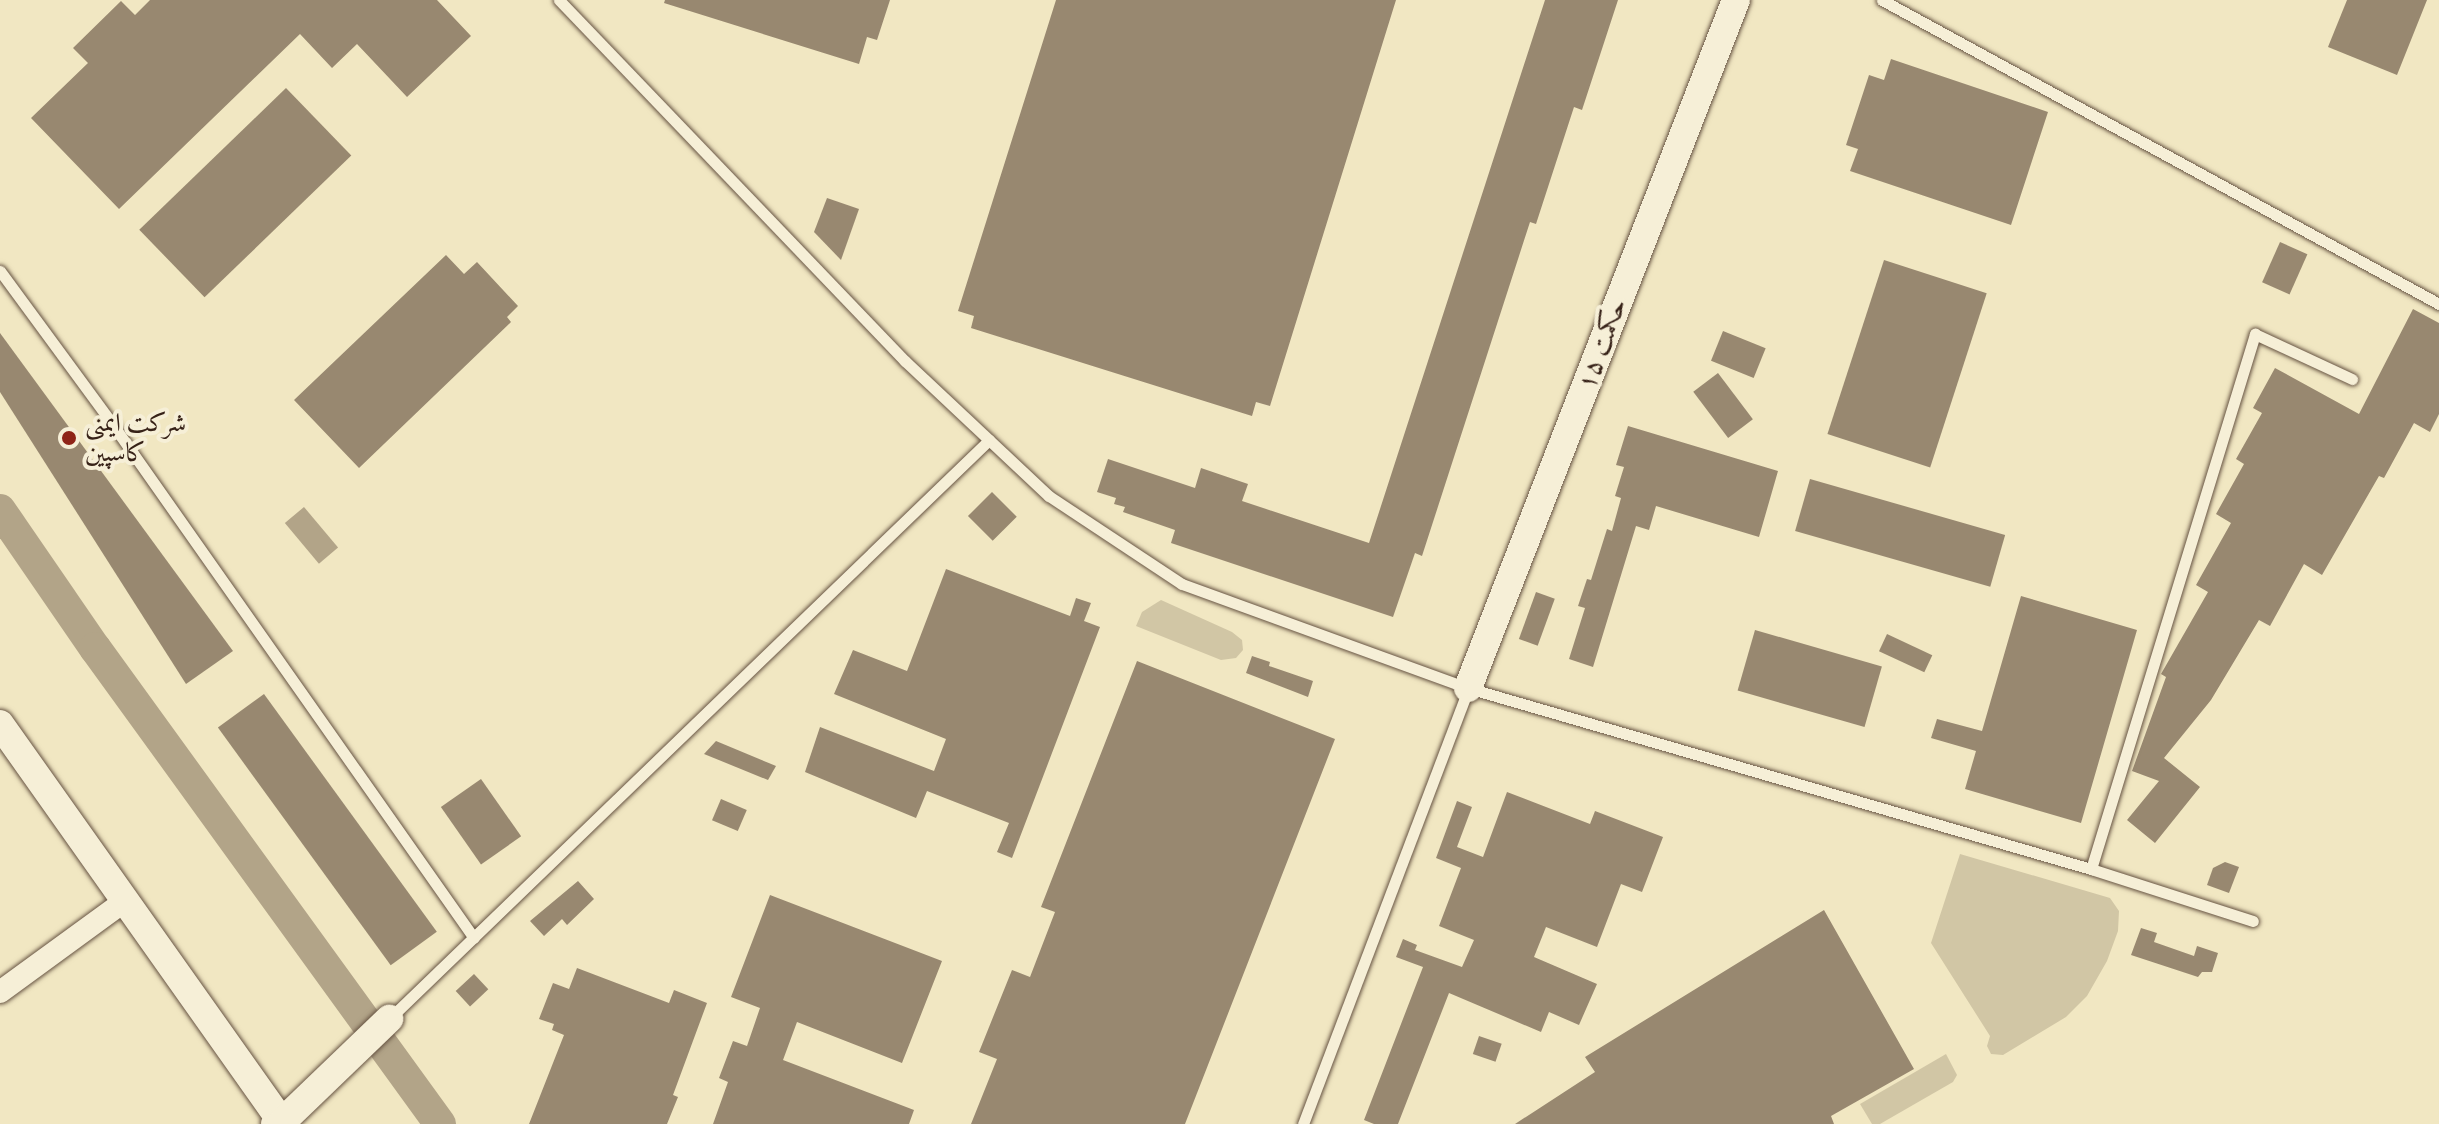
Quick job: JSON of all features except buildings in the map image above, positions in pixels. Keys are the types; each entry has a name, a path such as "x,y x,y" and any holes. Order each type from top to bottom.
{"street":[{"name":"حکمت ۱۵","path":"1468,688 1736,0"},
{"path":"3,733 280,1123 389,1019"},
{"path":"0,992 125,901"}],"lane":[{"path":"559,0 905,361 989,440 1049,496 1182,584 1468,688 2091,869 2253,921"},
{"path":"1882,0 2439,304"},
{"path":"0,271 113,425 474,938"},
{"path":"2091,869 2255,334 2352,379"},
{"path":"389,1019 989,440"},
{"path":"1303,1124 1468,688"}],"shaded area":[{"path":"304,507 338,548 319,564 285,523"},
{"path":"1161,600 1232,632 1242,640 1243,650 1236,658 1221,660 1136,626 1142,612"},
{"path":"1960,854 2110,898 2119,911 2118,931 2107,961 2087,996 2066,1017 2003,1055 1991,1054 1987,1046 1990,1036 1931,943"},
{"path":"1946,1054 1957,1075 1953,1082 1880,1124 1872,1124 1860,1104"}],"waterway":[{"path":"0,510 95,648 440,1124"}],"place":[{"name":"شرکت ایمنی کاسپین","path":"69,438"}]}
